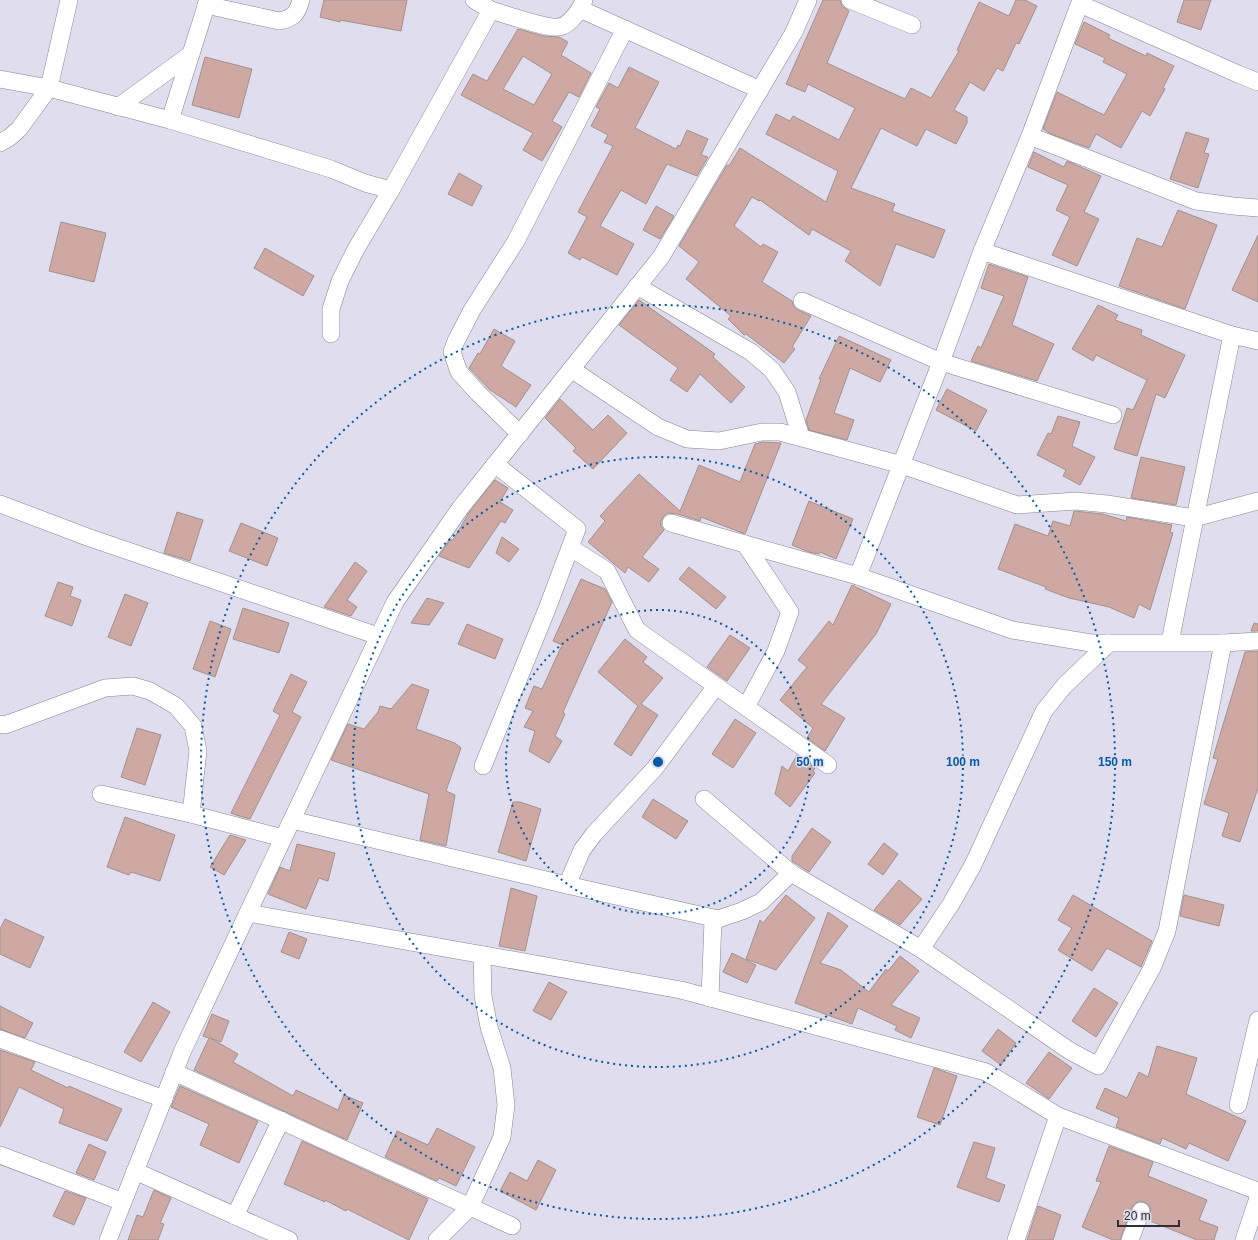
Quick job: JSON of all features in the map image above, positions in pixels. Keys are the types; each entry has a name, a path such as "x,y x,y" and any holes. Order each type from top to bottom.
{"street":[{"path":"0,143 19,129 49,88 69,0"},
{"path":"170,120 207,3 280,22 288,19 297,12 301,0"},
{"path":"474,0 492,10 549,26 559,27 570,22 582,4 625,29 760,90"},
{"path":"108,1240 174,1072 395,602 461,507 661,257 794,32 808,0"},
{"path":"850,0 912,25"},
{"path":"858,576 902,465 982,250 1030,136 1081,2 1258,82"},
{"path":"331,334 331,309 340,281 356,250 492,10"},
{"path":"520,434 459,372 452,352 472,310 516,241 625,29"},
{"path":"118,107 191,54"},
{"path":"0,79 49,88 170,120 323,167 365,183 391,190"},
{"path":"1030,136 1196,201 1258,208"},
{"path":"982,250 1232,335 1258,341"},
{"path":"638,286 751,352 772,370 787,392 800,437"},
{"path":"802,301 941,362 1113,415"},
{"path":"1170,642 1232,335"},
{"path":"571,369 658,427 687,439 719,441 762,432 780,432 902,465 1017,505 1076,501 1099,503 1194,518 1258,501"},
{"path":"483,766 571,548 577,529 495,464"},
{"path":"0,504 90,538 378,636"},
{"path":"671,523 858,576 1012,630 1091,643 1223,643 1258,641"},
{"path":"745,544 790,612 776,651 746,707"},
{"path":"571,548 608,571 638,630 828,765"},
{"path":"921,950 951,904 973,865 1044,711 1064,686 1109,643"},
{"path":"704,799 792,873 921,950 1070,1051 1098,1066 1152,968 1167,931 1223,643"},
{"path":"0,724 5,725 105,688 133,686 150,691 176,706 193,726 198,751 191,814"},
{"path":"567,885 582,850 594,834 654,768 716,686"},
{"path":"101,794 191,814 284,838"},
{"path":"292,820 718,919"},
{"path":"710,998 713,920 742,911 761,902 792,873"},
{"path":"248,913 681,990 986,1072 1058,1116 1258,1191"},
{"path":"437,1240 470,1207 502,1136 506,1105 502,1068 489,1027 483,996 482,955"},
{"path":"1238,1105 1258,1020"},
{"path":"0,1039 164,1099"},
{"path":"174,1072 512,1226"},
{"path":"1016,1240 1058,1116"},
{"path":"235,1216 281,1120"},
{"path":"0,1156 123,1202"},
{"path":"135,1171 289,1240"},
{"path":"1244,1240 1258,1198"},
{"path":"1130,1240 1141,1211"}],"building":[{"path":"324,0 407,0 401,31 340,20 340,22 320,17"},
{"path":"823,0 840,0 842,6 849,11 827,63 905,99 911,88 931,98 959,51 957,50 979,2 1009,16 1016,0 1025,0 1037,6 1019,44 1016,43 1003,71 997,68 984,91 970,82 954,110 967,117 967,123 956,144 926,129 917,146 881,128 851,188 895,204 892,211 945,230 934,258 896,244 880,286 845,261 851,251 812,229 809,235 760,200 759,201 752,197 734,226 761,247 763,244 778,252 762,282 792,301 794,307 798,310 811,316 792,347 795,349 784,363 746,334 744,335 728,319 731,316 686,279 699,262 679,246 727,165 729,166 740,148 826,202 838,171 766,134 776,114 790,121 793,116 839,140 855,108 808,84 805,92 786,84"},
{"path":"1184,0 1211,0 1201,30 1177,22"},
{"path":"1084,22 1110,35 1108,38 1146,56 1147,53 1174,66 1163,88 1165,89 1150,116 1142,111 1121,148 1096,134 1089,148 1051,134 1043,129 1057,92 1104,115 1127,74 1103,62 1105,58 1075,44"},
{"path":"518,29 544,36 559,37 568,42 561,55 591,73 579,97 569,92 552,121 562,127 542,161 523,150 533,133 461,95 473,74 487,81","holes":["523,56 552,74 534,105 503,89"]},
{"path":"205,57 252,69 239,118 192,105"},
{"path":"629,67 659,82 635,128 676,149 678,145 680,146 687,130 708,139 701,155 708,157 697,176 667,164 646,204 621,190 600,226 634,244 617,275 582,257 580,260 568,253 587,217 578,212 613,146 604,142 608,135 591,126 600,109 596,107 609,83 618,88"},
{"path":"1186,132 1209,139 1204,153 1209,154 1198,188 1170,179"},
{"path":"1034,152 1064,167 1067,161 1101,176 1084,212 1099,219 1077,266 1052,255 1070,217 1056,210 1068,185 1028,167"},
{"path":"459,173 482,186 472,206 448,194"},
{"path":"656,206 674,216 660,239 643,230"},
{"path":"1178,210 1217,225 1185,309 1119,286 1137,238 1162,247"},
{"path":"61,222 106,233 94,282 49,271"},
{"path":"1258,235 1258,302 1232,290"},
{"path":"265,248 314,276 303,296 254,268"},
{"path":"989,264 1028,277 1012,325 1054,344 1037,381 971,361 978,346 981,348 1004,296 981,288"},
{"path":"639,300 715,354 713,357 745,387 731,403 700,374 687,392 670,380 678,368 619,325"},
{"path":"1098,305 1118,315 1115,320 1142,330 1141,335 1185,355 1165,398 1156,394 1137,456 1114,449 1127,408 1133,410 1147,380 1096,355 1093,361 1072,349"},
{"path":"494,329 515,341 501,366 531,385 516,407 490,390 469,368 478,353 480,354"},
{"path":"839,336 891,360 880,382 850,368 834,413 854,420 847,440 809,430 806,420 821,379 819,379"},
{"path":"947,389 987,410 976,431 936,410"},
{"path":"560,399 593,430 608,415 627,433 593,469 573,451 576,448 545,418"},
{"path":"1058,416 1080,422 1072,446 1095,457 1080,485 1063,476 1066,470 1037,455 1048,433 1051,434"},
{"path":"763,442 781,443 745,534 701,517 700,521 678,514 668,513 661,521 661,526 664,530 642,557 659,569 649,582 628,567 625,573 588,542 605,521 600,516 639,474 680,511 699,465 740,482 755,444"},
{"path":"1141,457 1185,467 1176,505 1131,498"},
{"path":"495,480 508,488 500,502 513,510 505,523 501,521 469,568 439,556 450,540 453,540 470,511"},
{"path":"809,501 853,519 836,559 820,552 819,554 809,552 792,545"},
{"path":"1074,511 1103,514 1126,521 1127,517 1172,525 1170,532 1173,533 1150,610 1139,604 1134,618 1109,607 1069,598 1045,589 1046,587 998,569 1015,524 1048,536 1053,521 1070,526"},
{"path":"177,512 203,520 190,561 164,553"},
{"path":"241,523 278,538 267,566 229,551"},
{"path":"502,537 519,549 509,562 496,553"},
{"path":"355,562 367,571 347,600 357,607 351,616 324,607"},
{"path":"689,567 726,597 716,609 679,579"},
{"path":"581,579 605,589 612,602 563,712 565,714 555,736 562,741 549,763 529,751 535,731 524,727 533,711 525,708 534,686 542,689 562,645 553,641"},
{"path":"58,582 73,587 70,596 81,600 72,626 45,616"},
{"path":"852,585 891,604 876,634 821,704 845,718 825,751 807,738 813,728 780,700 807,667 798,660 829,621 833,625"},
{"path":"125,594 148,603 131,646 108,637"},
{"path":"427,598 444,603 429,625 411,623"},
{"path":"243,608 289,623 279,653 233,639"},
{"path":"210,621 231,629 215,677 193,669"},
{"path":"1254,623 1258,624 1258,631 1251,631"},
{"path":"467,624 503,639 495,659 458,644"},
{"path":"730,635 750,648 727,681 707,667"},
{"path":"625,639 647,657 643,662 663,678 641,704 658,715 631,756 614,744 638,706 598,672"},
{"path":"1258,651 1258,788 1240,842 1222,836 1229,813 1204,804 1218,759 1213,758 1245,652"},
{"path":"291,674 307,682 292,712 301,717 250,819 231,813 280,715 273,711"},
{"path":"412,684 429,690 416,729 455,743 461,748 446,791 455,795 446,846 420,840 429,794 331,760 348,724 364,729 378,712 380,706 391,709"},
{"path":"735,719 756,733 733,768 712,754"},
{"path":"137,728 161,735 145,785 121,777"},
{"path":"797,755 815,768 813,772 815,773 790,807 775,794 782,766 788,771"},
{"path":"653,799 688,821 676,839 642,817"},
{"path":"513,802 520,802 541,809 526,861 498,852"},
{"path":"125,817 175,835 160,881 131,872 129,875 107,867"},
{"path":"812,828 831,842 809,872 792,861 792,856"},
{"path":"230,835 246,840 224,875 210,867"},
{"path":"884,843 898,854 883,875 868,864"},
{"path":"297,844 335,853 328,881 319,878 306,909 268,894 280,867 290,871"},
{"path":"899,880 922,899 900,925 874,910"},
{"path":"511,888 537,896 525,951 499,946"},
{"path":"786,895 815,918 776,970 746,959 760,920 763,923"},
{"path":"1073,895 1152,941 1141,967 1107,948 1092,971 1058,950 1072,928 1058,920"},
{"path":"1184,895 1224,905 1219,926 1180,916"},
{"path":"828,912 848,926 820,963 841,970 869,992 886,969 888,971 900,956 919,971 891,1005 920,1018 911,1038 895,1030 897,1026 858,1008 852,1024 795,1003"},
{"path":"5,919 44,937 30,968 0,954 0,929"},
{"path":"289,932 307,939 299,959 281,952"},
{"path":"732,953 756,965 747,983 723,972"},
{"path":"549,982 567,992 551,1020 533,1011"},
{"path":"1094,988 1118,1003 1096,1037 1072,1021"},
{"path":"153,1002 170,1012 141,1062 124,1052"},
{"path":"0,1006 33,1023 25,1038 0,1029"},
{"path":"212,1014 229,1021 221,1042 210,1038 238,1054 233,1062 293,1096 296,1090 338,1110 344,1095 363,1103 347,1140 194,1070 209,1038 203,1036"},
{"path":"998,1029 1016,1043 1001,1065 982,1051"},
{"path":"1157,1046 1197,1058 1186,1094 1246,1121 1228,1161 1189,1143 1186,1149 1162,1138 1160,1144 1116,1127 1119,1118 1096,1108 1105,1088 1127,1098 1139,1072 1148,1077"},
{"path":"0,1050 35,1062 31,1070 68,1088 69,1086 122,1109 107,1141 59,1123 64,1109 19,1087 0,1127"},
{"path":"1049,1052 1072,1068 1049,1099 1026,1083"},
{"path":"934,1068 957,1076 940,1125 917,1117"},
{"path":"180,1086 258,1121 239,1163 200,1145 209,1124 171,1107"},
{"path":"437,1128 475,1147 456,1186 439,1178 437,1181 385,1157 397,1131 428,1145"},
{"path":"302,1141 428,1199 409,1240 347,1209 346,1211 325,1200 325,1202 284,1184"},
{"path":"974,1142 995,1148 986,1178 1005,1185 999,1202 957,1187"},
{"path":"89,1144 106,1152 94,1180 76,1173"},
{"path":"1109,1146 1153,1162 1148,1176 1207,1200 1199,1220 1218,1227 1214,1240 1197,1240 1148,1220 1151,1209 1148,1204 1140,1201 1135,1203 1132,1207 1120,1240 1113,1240 1082,1227 1101,1182 1096,1181"},
{"path":"538,1160 556,1170 536,1210 500,1191 510,1172 527,1181"},
{"path":"154,1190 171,1198 160,1223 164,1224 158,1240 128,1240 137,1215 143,1217"},
{"path":"65,1191 86,1198 74,1225 53,1216"},
{"path":"1038,1206 1061,1215 1053,1240 1027,1240"}]}
